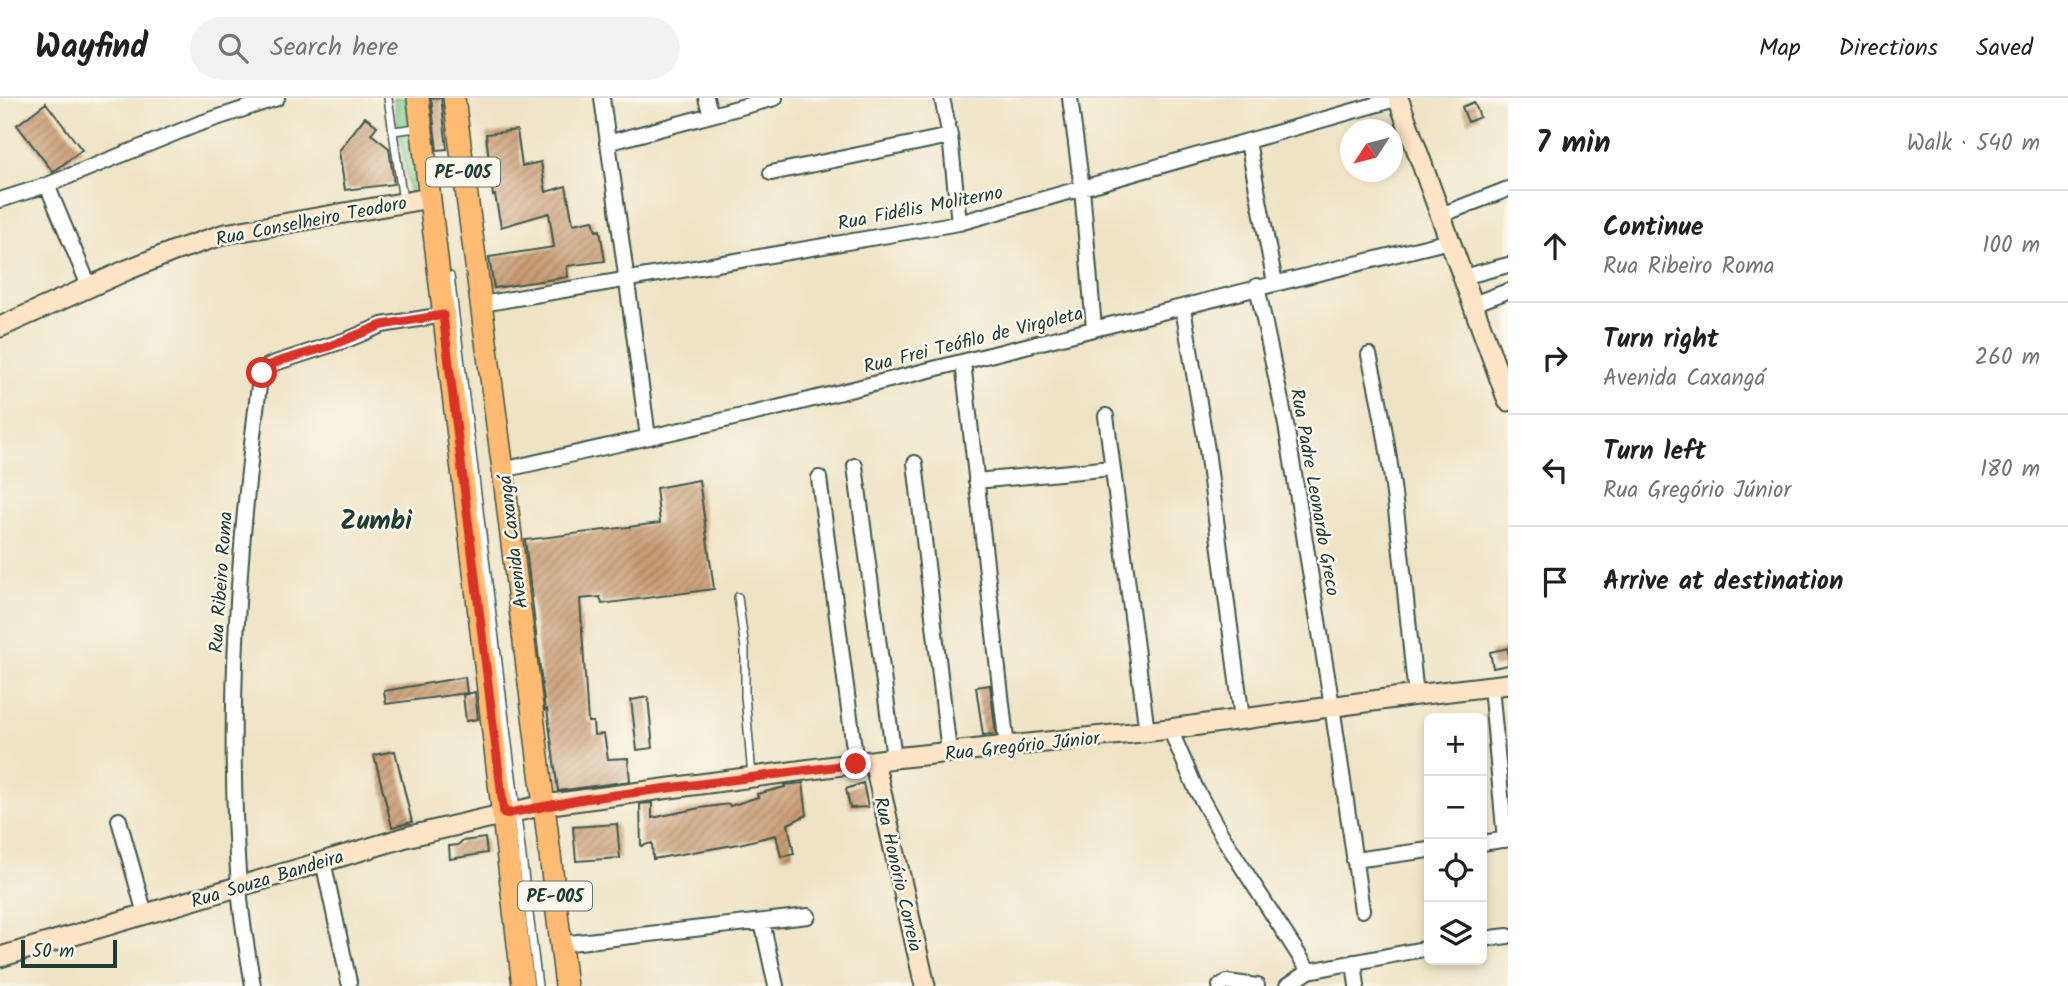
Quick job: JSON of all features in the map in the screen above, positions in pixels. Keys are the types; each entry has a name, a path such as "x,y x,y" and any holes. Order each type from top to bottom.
{"main road":[{"name":"Avenida Caxangá","path":"418,98 443,315 525,809 561,944 566,986"},
{"name":"Avenida Caxangá","path":"454,98 503,470 525,809 523,986"},
{"path":"1398,98 1508,401"},
{"name":"Rua Conselheiro Teodoro","path":"0,327 89,286 174,251 225,234 430,198"},
{"name":"Rua Gregório Júnior","path":"525,809 894,758 1147,732 1499,685"},
{"name":"Rua Honório Correia","path":"865,762 925,986"},
{"name":"Rua Souza Bandeira","path":"0,957 410,836 525,809"}],"street":[{"path":"0,200 47,185 198,124 277,98"},
{"path":"602,98 648,436"},
{"path":"706,98 711,115"},
{"path":"607,144 775,98"},
{"path":"942,98 950,136 959,223"},
{"path":"1070,98 1082,189 1094,328"},
{"name":"Rua Fidélis Moliterno","path":"482,304 959,223 1398,98"},
{"path":"771,173 950,136"},
{"path":"1248,142 1275,283"},
{"path":"47,185 89,286"},
{"path":"1441,215 1508,189"},
{"name":"Rua Frei Teófilo de Virgoleta","path":"503,470 796,403 1183,308 1256,286 1450,241"},
{"path":"1463,277 1508,265"},
{"name":"Rua Padre Leonardo Greco","path":"1256,286 1286,425 1362,910"},
{"path":"1473,304 1508,291"},
{"path":"1183,308 1208,450 1242,719"},
{"name":"Rua Ribeiro Roma","path":"253,986 239,888 232,725 244,515 260,379 266,367 272,364 327,347 382,325 443,315"},
{"path":"1369,355 1389,453 1416,695"},
{"path":"963,362 1007,748"},
{"path":"1106,416 1147,732"},
{"path":"915,463 949,752"},
{"path":"855,466 894,758"},
{"path":"976,481 1112,468"},
{"path":"818,478 865,762"},
{"path":"1487,842 1506,840 1499,685"},
{"path":"1170,729 1196,789 1221,834 1309,971"},
{"path":"119,820 145,914"},
{"path":"1354,860 1424,851"},
{"path":"323,862 349,982"},
{"path":"561,944 808,916"},
{"path":"762,922 776,986"},
{"path":"1487,938 1508,936"},
{"path":"1287,986 1309,971 1424,949"},
{"path":"1354,962 1357,986"},
{"path":"1223,984 1257,986"}],"lane":[{"path":"388,98 403,202"},
{"path":"447,98 525,809 538,986"},
{"path":"393,131 422,127"},
{"path":"449,267 525,809 557,986"},
{"path":"738,597 752,777"}],"green space":[{"path":"394,98 406,98 422,194 410,196"}],"building":[{"path":"431,98 441,98 447,149 437,150"},
{"path":"1474,102 1480,117 1468,122 1462,107"},
{"path":"46,103 82,150 53,172 17,125"},
{"path":"365,117 377,126 371,134 389,148 394,184 345,190 339,151"},
{"path":"517,130 522,166 541,162 546,192 566,186 573,224 593,220 596,231 600,230 605,261 567,266 568,277 494,288 489,257 554,247 549,213 501,227 495,195 493,196 486,134"},
{"path":"699,480 714,589 602,604 600,597 580,599 588,722 593,722 594,735 604,734 608,759 628,758 630,781 558,791 547,709 545,710 525,540 660,523 656,488"},
{"path":"1508,648 1508,665 1493,668 1490,652"},
{"path":"465,677 467,693 386,704 384,691"},
{"path":"990,685 996,734 983,735 976,687"},
{"path":"475,692 478,719 466,721 463,695"},
{"path":"648,697 653,748 637,750 631,700"},
{"path":"395,751 412,822 392,827 374,755"},
{"path":"803,783 807,815 788,824 794,854 781,857 776,835 653,859 652,843 641,846 640,804 652,803 652,818 700,808 730,806 758,797 757,794 785,787 784,785"},
{"path":"863,783 868,807 850,808 846,789"},
{"path":"617,824 620,858 576,861 573,827"},
{"path":"485,838 487,853 450,859 449,846"}],"district":[{"name":"Zumbi","path":"376,520"}],"route":[{"path":"262,373 266,367 280,361 327,347 382,325 443,315 504,814 584,799 856,764"}]}
